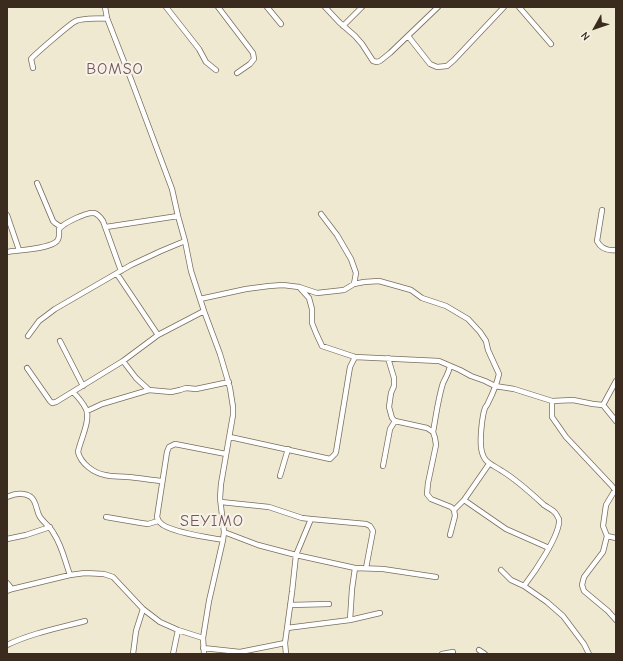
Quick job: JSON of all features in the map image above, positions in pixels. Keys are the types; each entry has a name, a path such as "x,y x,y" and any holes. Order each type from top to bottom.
{"street":[{"path":"105,7 107,18 122,60 132,82 172,189 191,271 229,382 233,407 230,437 221,484 224,532 209,601 203,638 204,654"},
{"path":"166,7 199,49 206,62 216,70"},
{"path":"218,7 253,53 254,59 250,64 237,73"},
{"path":"267,7 281,24"},
{"path":"326,7 362,44 373,61 377,62 390,53 438,7"},
{"path":"343,26 362,7"},
{"path":"408,36 430,64 437,67 447,66 504,7"},
{"path":"519,7 551,44"},
{"path":"33,68 31,59 33,55 76,21 107,18"},
{"path":"37,183 53,221 61,227"},
{"path":"602,210 597,241 603,249 612,251 616,250"},
{"path":"7,252 44,247 56,242 58,241 59,229 61,227 72,220 89,213 93,213 100,217 106,227 119,273 158,335"},
{"path":"7,214 19,250"},
{"path":"321,214 337,235 351,259 356,273 354,284"},
{"path":"106,227 178,216"},
{"path":"28,336 39,321 55,309 83,292 131,265 185,241"},
{"path":"200,299 246,289 283,285 299,286 317,293 344,290 354,284 379,281 411,290 422,298 446,306 468,319 486,341 488,350 499,374 489,402 485,407 481,447 485,459 489,464 502,471 556,513 559,518 559,524 549,548 535,572 524,586"},
{"path":"299,286 309,298 312,309 312,323 322,346 355,357 439,361 495,386 514,389 552,401 573,400 603,405 616,421"},
{"path":"27,368 50,401 52,403 56,402 123,362 158,335 204,311"},
{"path":"60,341 84,386"},
{"path":"230,437 330,459 335,454 350,367 355,357"},
{"path":"388,358 394,378 394,386 391,393 389,407 392,418 395,421 427,428 433,432"},
{"path":"123,362 136,378 149,390"},
{"path":"450,366 438,406 433,432 436,445 427,494 431,499 451,507 454,510"},
{"path":"603,405 616,381"},
{"path":"87,411 102,404 149,390 171,392 186,388 196,389 229,382"},
{"path":"73,392 87,411 86,422 78,452 85,464 93,470 106,476 162,481"},
{"path":"552,401 552,416 566,437 615,490 606,505 603,526 607,536 603,552 584,577 582,585 584,591 608,611 616,620"},
{"path":"383,466 390,429 395,421"},
{"path":"223,540 187,533 162,525 158,521 157,517 169,447 175,444 226,454"},
{"path":"280,476 288,450"},
{"path":"450,534 454,510 464,500 489,464"},
{"path":"7,497 13,494 31,497 40,517 55,534 70,575"},
{"path":"464,500 506,529 549,548"},
{"path":"221,502 269,506 302,518 366,524 370,526 373,531 366,568"},
{"path":"106,517 148,524 158,521"},
{"path":"286,654 285,643 296,555 311,519"},
{"path":"7,540 50,527"},
{"path":"224,532 296,555 355,568 383,569 436,577"},
{"path":"607,536 616,538"},
{"path":"350,620 355,568"},
{"path":"501,570 511,580 524,586 547,602 563,616 584,644 589,654"},
{"path":"7,591 70,575 85,573 104,574 112,577 143,608 160,622 178,630 203,638"},
{"path":"7,583 12,589"},
{"path":"290,605 329,604"},
{"path":"133,654 136,631 143,608"},
{"path":"287,628 350,620 380,613"},
{"path":"7,645 19,639 57,627 85,621"},
{"path":"173,654 178,630"},
{"path":"203,648 240,652 285,643"},
{"path":"480,650 485,654"},
{"path":"442,654 453,652"}],"district":[{"name":"BOMSO","path":"115,69"},
{"name":"SEYIMO","path":"212,521"}]}
